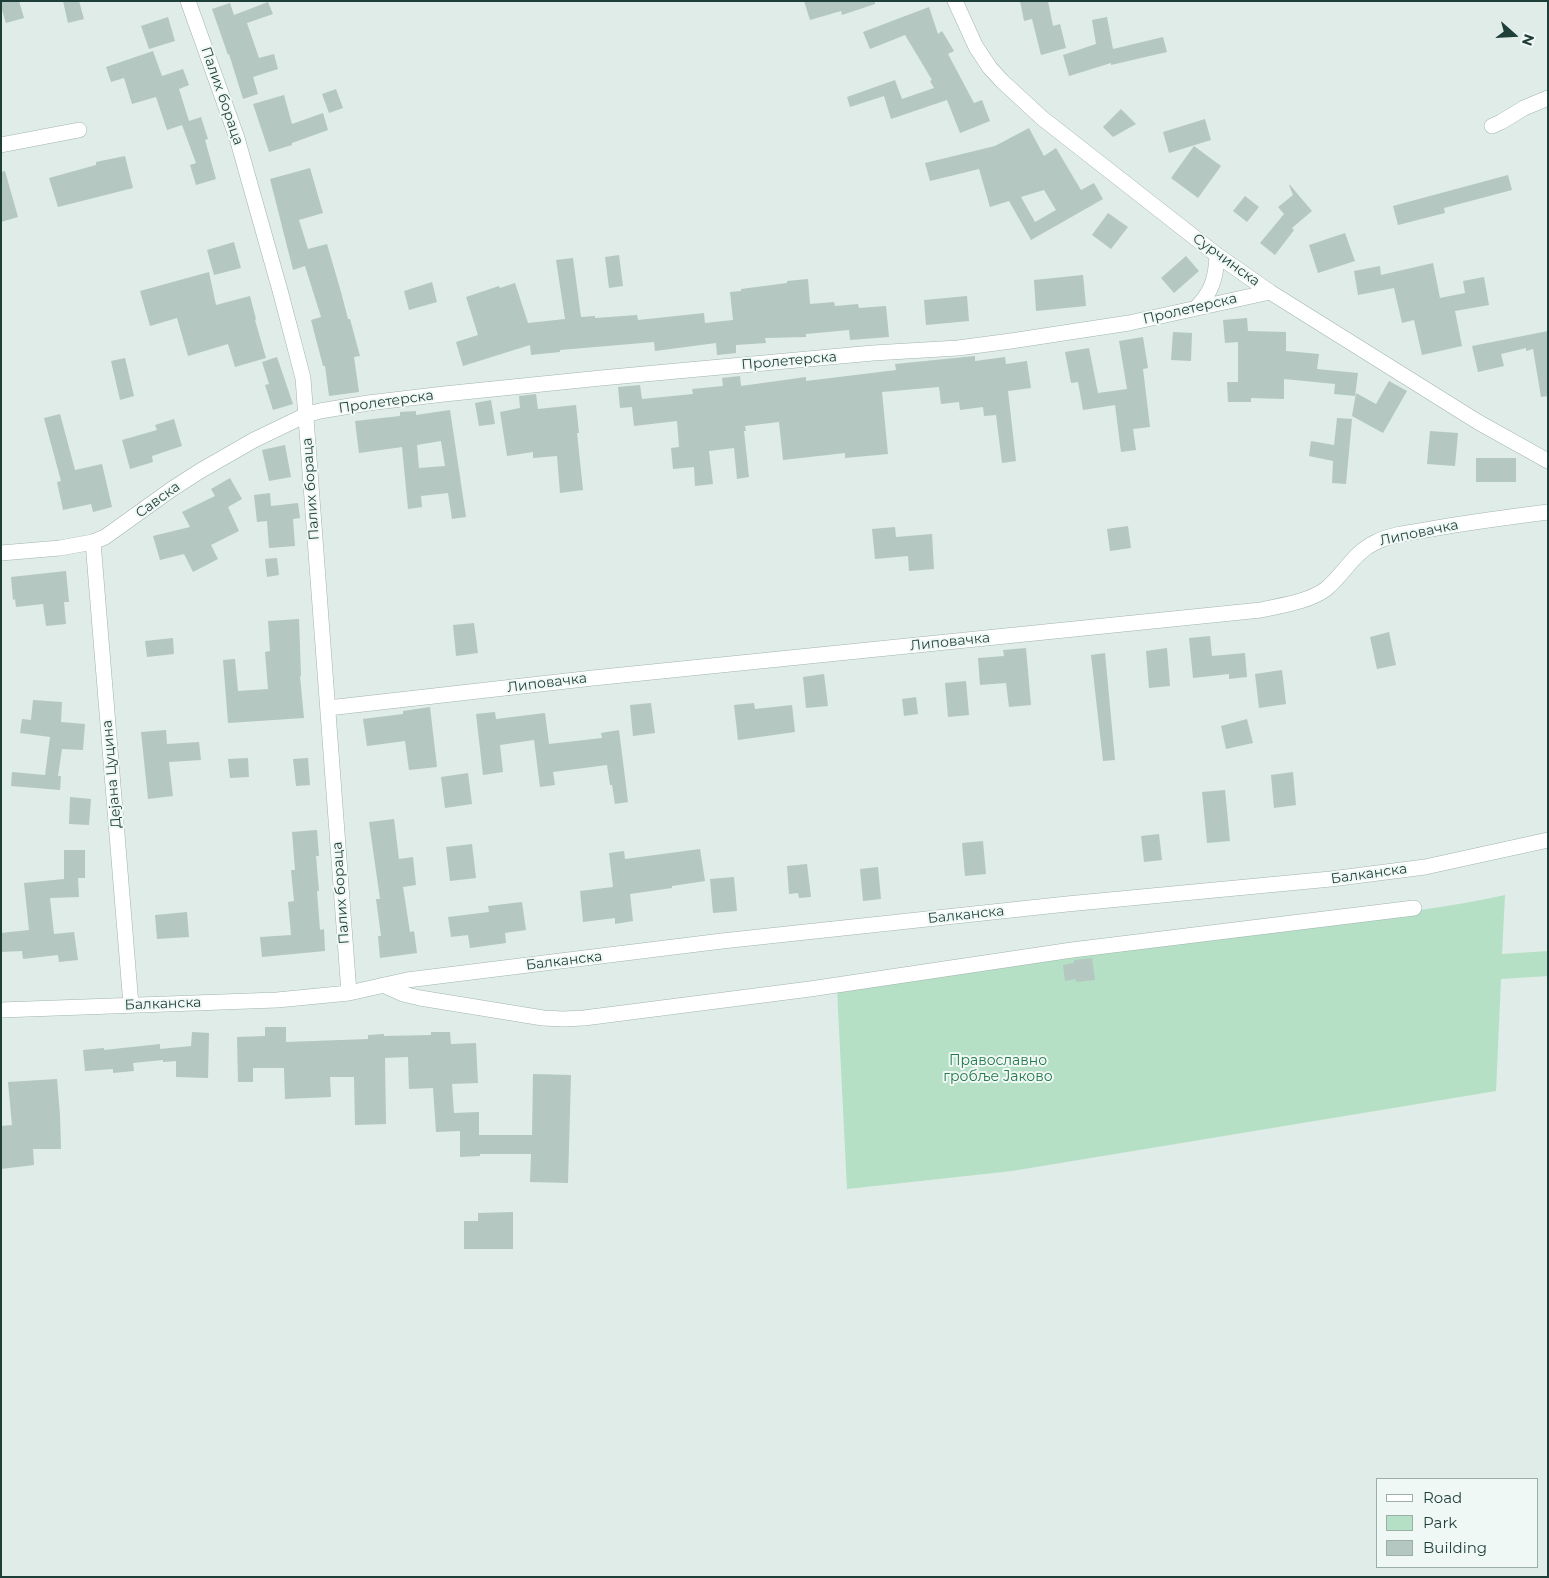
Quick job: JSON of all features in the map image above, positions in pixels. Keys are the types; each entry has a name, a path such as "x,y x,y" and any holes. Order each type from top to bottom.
{"street":[{"name":"Палих бораца","path":"188,1 237,138 303,378 349,993"},
{"name":"Сурчинска","path":"955,1 976,47 990,68 1002,81 1042,118 1217,255 1270,292 1478,422 1548,461"},
{"path":"1492,126 1524,108 1548,98"},
{"path":"1,145 79,130"},
{"path":"1196,308 1210,292 1214,280 1217,255"},
{"name":"Пролетерска","path":"306,415 368,403 444,394 873,353 958,348 1011,342 1129,323 1270,292"},
{"name":"Савска","path":"1,553 60,548 92,542 105,537 200,471 254,440 306,415"},
{"name":"Липовачка","path":"328,708 593,678 1261,610 1309,598 1321,592 1366,547 1389,537 1478,521 1548,512"},
{"name":"Дејана Цуцина","path":"92,542 131,1005"},
{"name":"Балканска","path":"1,1010 277,1000 349,993 407,980 722,941 1068,904 1331,879 1425,866 1548,840"},
{"path":"383,985 404,994 420,998 544,1018 584,1018 810,989 1072,950 1414,908"}],"green space":[{"name":"Православно гробље Јаково","path":"1505,895 1502,954 1548,951 1548,976 1501,979 1496,1091 1012,1171 847,1189 837,988 1425,909"}],"building":[{"path":"1,1 19,1 24,18 6,23"},
{"path":"63,1 79,1 84,19 68,23"},
{"path":"804,1 875,1 875,4 842,15 841,11 810,20"},
{"path":"1020,1 1048,1 1053,26 1060,24 1066,48 1041,55 1032,19 1024,21"},
{"path":"268,2 273,14 247,23 259,58 274,54 278,69 253,77 258,94 243,99 212,9 230,3 234,15"},
{"path":"929,7 938,34 942,31 954,51 948,54 974,103 982,100 990,121 960,133 947,100 891,119 884,96 850,107 847,97 895,80 902,99 934,88 930,81 932,80 905,35 870,49 863,32"},
{"path":"168,17 175,41 149,49 141,26"},
{"path":"1107,17 1113,49 1163,37 1167,52 1111,65 1111,63 1069,76 1063,55 1096,44 1092,20"},
{"path":"153,51 162,76 183,69 189,85 179,89 189,121 201,117 208,139 205,140 216,179 196,185 190,165 196,163 182,125 167,130 156,97 132,104 124,78 111,82 106,67"},
{"path":"336,89 343,108 329,113 322,94"},
{"path":"284,95 292,124 323,113 328,130 269,152 253,104"},
{"path":"1121,109 1136,124 1113,137 1103,127"},
{"path":"1205,119 1211,140 1169,153 1163,132"},
{"path":"1029,128 1044,156 1056,148 1081,190 1094,183 1103,199 1031,240 1009,201 990,207 979,169 930,181 925,163 995,146","holes":["1044,190 1056,210 1035,222 1021,197"]},
{"path":"1194,146 1221,166 1198,198 1171,178"},
{"path":"125,156 133,188 58,207 49,178 96,165 96,162"},
{"path":"310,168 323,213 299,220 308,249 327,244 360,356 354,357 359,392 329,396 325,366 323,366 311,320 321,317 305,266 293,270 270,179"},
{"path":"5,171 18,217 1,222 1,172"},
{"path":"1508,175 1512,190 1444,208 1445,213 1398,225 1393,206"},
{"path":"1289,185 1312,211 1292,228 1294,230 1275,255 1260,243 1284,214 1278,207 1293,195"},
{"path":"1245,196 1259,207 1247,222 1233,211"},
{"path":"1108,213 1128,227 1111,249 1092,235"},
{"path":"1345,233 1355,261 1318,273 1309,245"},
{"path":"234,242 241,268 214,275 207,250"},
{"path":"619,255 623,286 609,288 605,257"},
{"path":"1186,256 1199,271 1174,293 1161,278"},
{"path":"573,258 581,317 637,315 638,320 704,313 705,323 733,320 730,292 808,279 810,304 834,302 835,306 858,304 859,308 886,306 889,337 850,340 849,330 806,334 806,337 765,338 766,343 736,345 736,353 717,355 716,343 655,351 654,342 560,350 560,352 531,355 530,345 463,366 456,342 478,335 466,297 499,286 500,288 515,283 528,323 565,319 556,260"},
{"path":"1433,263 1440,298 1465,293 1463,281 1484,277 1489,305 1455,311 1462,346 1422,355 1414,320 1402,323 1394,288 1358,295 1354,271 1380,266 1381,275"},
{"path":"209,272 216,305 250,296 266,358 235,367 228,344 188,356 177,318 150,326 140,291"},
{"path":"1083,275 1086,306 1036,311 1034,280"},
{"path":"432,282 437,302 409,310 404,291"},
{"path":"967,296 969,321 926,325 924,300"},
{"path":"1247,318 1248,331 1286,332 1286,351 1319,354 1317,369 1358,373 1355,396 1334,394 1335,384 1284,379 1284,399 1251,398 1251,402 1228,402 1227,382 1238,382 1238,342 1225,343 1223,320"},
{"path":"1548,331 1548,396 1541,397 1533,349 1526,351 1526,348 1501,354 1504,366 1478,372 1472,346"},
{"path":"1173,332 1192,333 1191,361 1171,360"},
{"path":"1143,337 1148,368 1143,369 1150,427 1133,429 1136,450 1121,452 1115,405 1083,410 1078,382 1071,383 1065,352 1089,348 1098,393 1127,389 1119,341"},
{"path":"975,356 975,361 1005,357 1006,364 1027,361 1031,388 1008,391 1016,461 1002,463 996,415 984,416 983,407 960,410 959,402 941,404 939,387 882,392 888,454 845,458 845,453 783,460 779,422 745,426 749,477 737,479 734,448 709,451 713,484 695,486 694,467 673,469 671,448 679,447 677,421 634,426 632,407 620,408 618,387 640,385 642,399 693,394 692,389 723,386 722,378 740,376 741,386 806,377 806,381 896,370 895,364"},
{"path":"277,357 293,404 273,410 265,385 269,384 262,362"},
{"path":"125,358 134,396 120,400 111,361"},
{"path":"1389,381 1407,391 1383,433 1352,416 1356,393 1376,404"},
{"path":"536,394 538,409 576,405 583,490 560,493 557,456 533,458 533,452 507,456 500,412 520,408 519,396"},
{"path":"491,400 495,424 479,426 475,403"},
{"path":"450,410 466,517 452,519 448,493 421,496 422,507 408,509 402,447 359,453 355,421 400,416 400,412 416,411 416,415","holes":["441,441 445,466 419,468 417,445"]},
{"path":"60,414 75,470 102,464 112,507 93,512 91,504 63,510 57,482 61,481 44,418"},
{"path":"1337,418 1352,419 1346,484 1332,483 1333,461 1309,456 1311,441 1334,445"},
{"path":"174,419 182,446 152,456 153,462 130,469 122,440 157,430 155,425"},
{"path":"1430,431 1458,433 1455,466 1427,464"},
{"path":"285,445 291,477 269,481 262,450"},
{"path":"1476,458 1516,458 1516,482 1476,482"},
{"path":"230,478 242,499 228,507 239,531 211,545 218,559 193,572 184,554 160,560 153,536 190,527 182,512 215,496 211,489"},
{"path":"270,493 271,506 298,503 300,518 293,519 295,546 269,548 267,521 257,522 254,495"},
{"path":"1128,526 1131,548 1110,551 1107,529"},
{"path":"895,527 896,537 932,534 934,569 909,571 908,556 875,559 872,529"},
{"path":"277,558 279,575 267,577 265,559"},
{"path":"66,571 69,602 64,602 66,624 46,626 43,604 16,607 15,599 13,600 11,577"},
{"path":"299,619 300,676 304,718 228,723 223,660 235,659 238,691 268,689 265,652 270,651 268,621"},
{"path":"474,623 478,653 456,656 453,625"},
{"path":"1389,632 1396,665 1377,669 1370,637"},
{"path":"1210,636 1212,656 1245,653 1247,677 1229,679 1229,674 1193,678 1189,638"},
{"path":"173,638 174,654 147,657 145,641"},
{"path":"1026,648 1031,705 1009,707 1006,683 980,685 978,658 1004,656 1003,650"},
{"path":"1167,648 1170,686 1149,688 1146,651"},
{"path":"1105,653 1115,760 1103,761 1091,655"},
{"path":"1282,670 1286,704 1259,708 1255,674"},
{"path":"824,674 828,706 806,708 803,677"},
{"path":"966,681 969,715 948,717 945,683"},
{"path":"916,697 918,714 904,716 902,699"},
{"path":"33,700 62,702 61,722 85,724 83,750 62,749 58,776 61,776 60,790 11,786 12,772 45,775 50,737 20,733 22,719 31,720"},
{"path":"651,703 655,733 633,736 630,705"},
{"path":"754,703 755,709 792,705 795,732 738,740 734,705"},
{"path":"430,707 437,767 409,770 405,741 367,746 363,719 403,714 403,711"},
{"path":"495,712 496,719 545,713 549,744 602,738 601,733 619,730 628,802 615,804 607,765 553,772 555,785 540,787 534,740 500,745 503,772 483,775 476,714"},
{"path":"1247,719 1253,743 1226,749 1221,726"},
{"path":"166,730 167,744 199,742 201,760 169,762 173,796 148,799 141,732"},
{"path":"248,758 249,777 230,778 228,759"},
{"path":"308,758 310,785 296,786 293,759"},
{"path":"1293,772 1296,805 1274,808 1271,775"},
{"path":"468,773 472,804 445,808 441,777"},
{"path":"1225,790 1230,841 1207,843 1202,792"},
{"path":"70,797 91,799 89,825 69,824"},
{"path":"394,819 399,859 413,857 416,885 403,887 410,932 414,931 417,953 380,958 378,936 381,936 376,899 380,899 369,822"},
{"path":"317,830 319,856 316,856 319,891 317,891 320,930 324,929 325,951 262,957 260,937 291,935 288,902 294,901 291,870 295,870 292,832"},
{"path":"1159,834 1162,860 1144,862 1141,836"},
{"path":"983,841 986,874 965,876 962,843"},
{"path":"472,844 476,878 450,881 446,847"},
{"path":"700,849 705,881 630,894 633,921 615,924 615,918 583,922 580,891 613,887 609,853 624,851 625,859"},
{"path":"64,850 85,850 85,878 78,878 79,897 50,898 54,934 74,932 78,960 59,962 58,955 23,959 22,951 1,952 1,933 29,930 24,883 64,879"},
{"path":"807,864 811,897 799,898 798,893 789,894 787,866"},
{"path":"878,867 881,899 863,901 860,869"},
{"path":"734,877 737,911 713,913 710,879"},
{"path":"522,902 526,930 505,933 506,943 470,948 468,935 451,937 448,917 489,912 488,906"},
{"path":"187,912 189,937 157,939 155,915"},
{"path":"1092,958 1095,980 1076,982 1076,979 1065,981 1063,965 1074,963 1074,960"},
{"path":"265,1027 286,1027 286,1042 368,1039 368,1035 384,1034 384,1036 431,1035 431,1032 450,1032 451,1044 476,1043 478,1083 452,1084 454,1113 479,1112 479,1135 532,1135 533,1074 571,1075 568,1183 530,1182 531,1154 480,1154 480,1156 460,1157 460,1131 436,1132 433,1088 409,1089 408,1057 385,1058 386,1124 355,1125 354,1077 330,1077 331,1097 285,1099 284,1068 253,1068 253,1082 238,1082 237,1037 265,1036"},
{"path":"192,1032 209,1033 208,1078 176,1077 176,1061 163,1062 163,1060 133,1063 134,1071 113,1073 113,1069 85,1071 83,1050 104,1048 104,1050 160,1044 160,1049 191,1046"},
{"path":"57,1079 61,1149 33,1149 34,1165 1,1169 1,1126 12,1125 8,1082"},
{"path":"513,1212 513,1249 464,1249 464,1221 478,1221 478,1213"}]}
